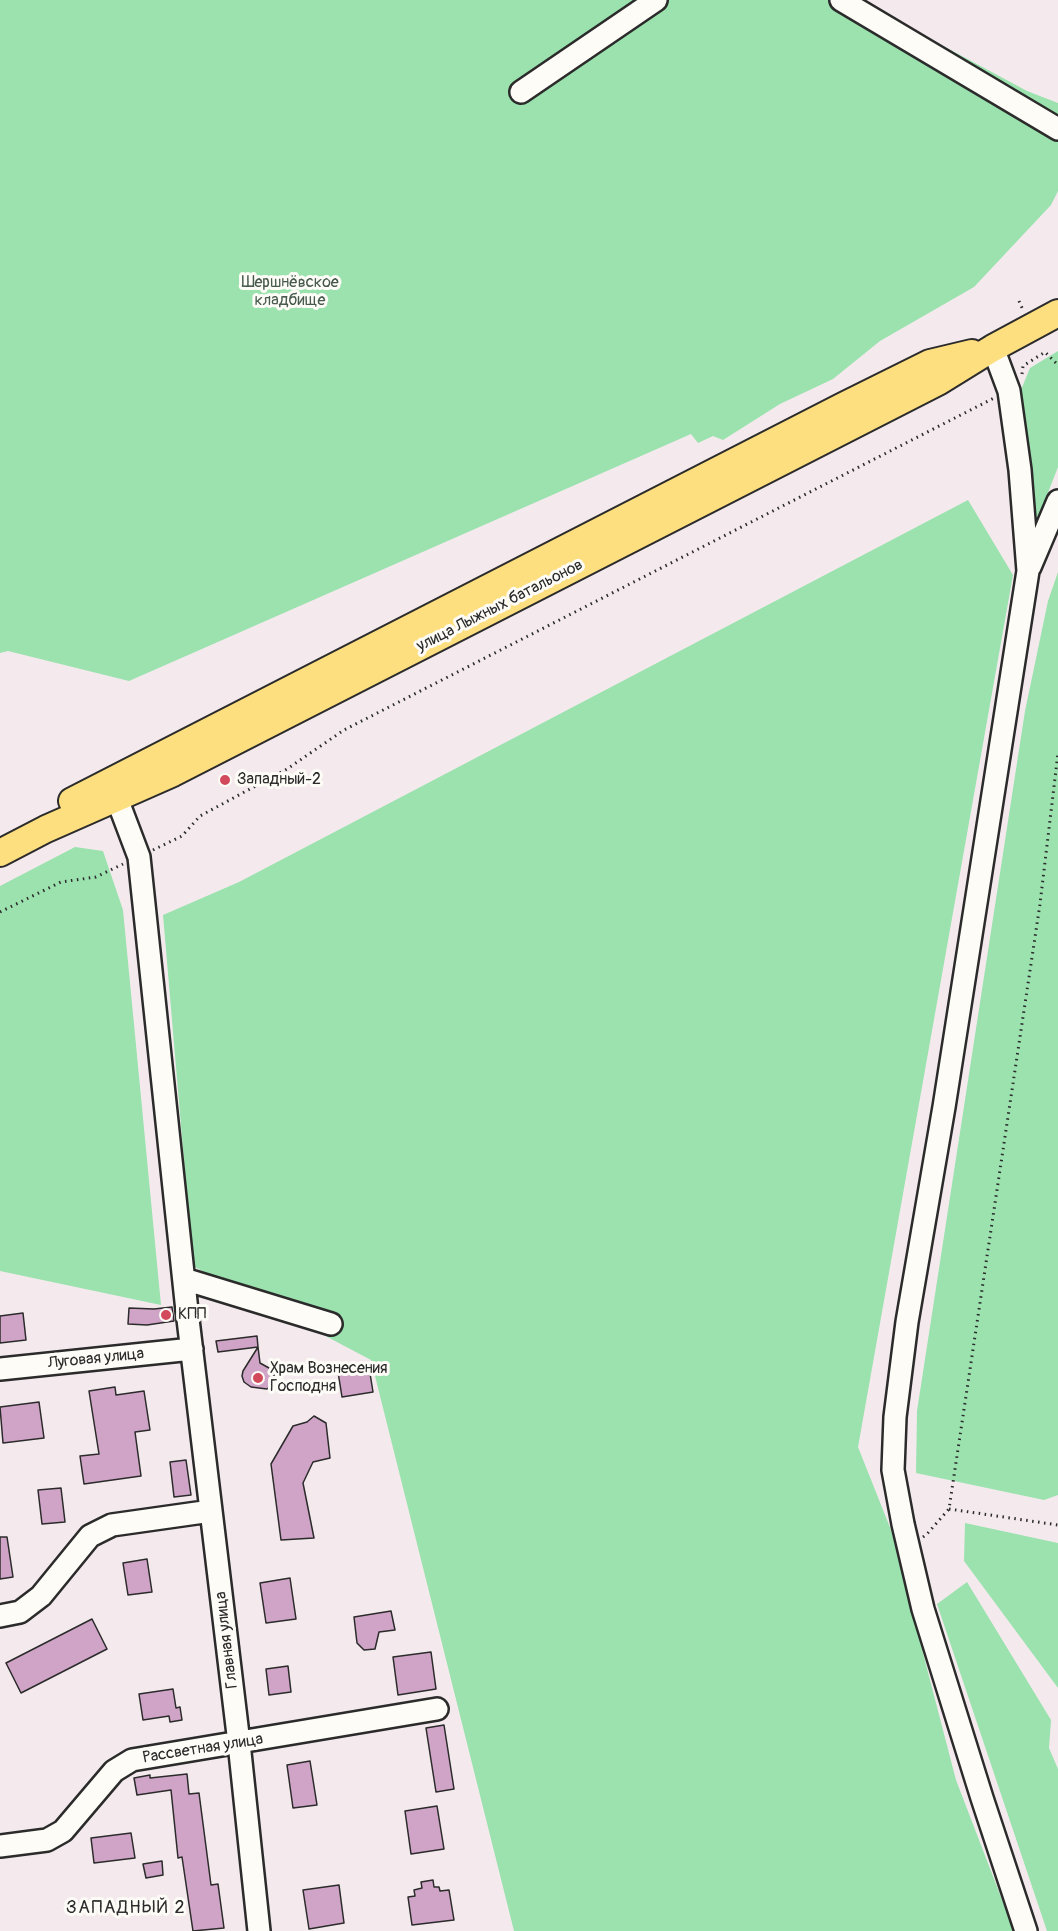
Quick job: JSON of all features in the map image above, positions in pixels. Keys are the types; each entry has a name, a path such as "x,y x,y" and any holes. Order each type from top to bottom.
{"main road":[{"name":"улица Лыжных батальонов","path":"0,838 114,789 173,773 938,382 993,348 1058,313"},
{"name":"улица Лыжных батальонов","path":"0,853 114,789"}],"street":[{"path":"521,92 656,0"},
{"path":"841,0 1058,129"},
{"path":"993,348 1009,391 1020,470 1028,571 944,1107 907,1323 895,1416 893,1470 923,1609 1026,1931"},
{"path":"1028,571 1058,501"},
{"name":"Главная улица","path":"114,789 139,857 184,1279 260,1931"},
{"path":"184,1279 331,1324"},
{"name":"Луговая улица","path":"0,1370 192,1349"},
{"path":"0,1616 20,1612 41,1596 90,1536 104,1528 211,1511"},
{"name":"Рассветная улица","path":"0,1846 47,1840 63,1831 114,1771 132,1760 437,1709"}],"path":[{"path":"200,816 287,769 344,730 971,409"},
{"path":"908,1546 927,1534 949,1509 1040,904 1058,753"},
{"path":"0,912 61,882"},
{"path":"949,1509 1058,1525"}],"green space":[{"name":"Шершнёвское кладбище","path":"0,0 858,0 1027,91 1058,103 1058,191 1051,205 974,287 880,341 833,379 780,404 723,440 713,436 698,443 691,434 129,681 8,651 0,653"},
{"path":"1058,351 1058,467 1037,521 1018,397 1030,368"},
{"path":"968,500 1013,575 858,1447 891,1530 956,1780 1014,1931 514,1931 371,1360 193,1266 163,915 239,882"},
{"path":"1058,572 1058,1495 1044,1500 916,1473 917,1411 1025,711 1048,601"},
{"path":"75,847 103,851 123,910 161,1305 0,1271 0,886"},
{"path":"965,1523 1058,1543 1058,1688 964,1561"},
{"path":"967,1582 1051,1720 1049,1748 1058,1769 1058,1931 1047,1931 937,1604"}],"building":[{"path":"172,1307 174,1321 147,1325 128,1324 129,1308"},
{"path":"23,1313 26,1340 0,1343 0,1316"},
{"path":"257,1336 258,1347 218,1352 216,1341"},
{"name":"Храм Вознесения Господня","path":"258,1347 260,1363 274,1374 272,1385 267,1389 251,1387 244,1382 242,1376"},
{"path":"369,1367 373,1392 342,1397 338,1372"},
{"path":"115,1387 116,1395 144,1391 150,1430 135,1432 141,1476 84,1484 80,1456 99,1454 89,1391"},
{"path":"39,1402 44,1438 3,1443 0,1407"},
{"path":"314,1416 326,1423 330,1458 313,1462 303,1483 314,1538 281,1540 271,1464 293,1426 307,1422"},
{"path":"186,1460 191,1495 174,1497 170,1462"},
{"path":"61,1488 65,1522 42,1524 38,1490"},
{"path":"0,1537 7,1537 13,1577 0,1579"},
{"path":"147,1559 152,1592 128,1595 123,1563"},
{"path":"290,1578 296,1619 266,1623 260,1583"},
{"path":"391,1611 395,1630 379,1632 375,1649 364,1650 357,1643 354,1617"},
{"path":"92,1619 107,1649 21,1693 6,1663"},
{"path":"431,1652 436,1689 398,1695 393,1657"},
{"path":"288,1666 291,1692 269,1695 266,1669"},
{"path":"173,1689 176,1708 180,1707 182,1720 170,1722 169,1716 143,1720 139,1694"},
{"path":"444,1725 454,1789 436,1792 426,1728"},
{"path":"310,1761 317,1805 293,1808 287,1765"},
{"path":"187,1774 189,1794 199,1793 211,1885 218,1884 224,1928 193,1931 182,1857 178,1858 171,1790 137,1795 134,1778"},
{"path":"437,1806 444,1849 411,1854 405,1811"},
{"path":"131,1833 135,1858 94,1863 91,1838"},
{"path":"162,1861 163,1875 146,1878 143,1864"},
{"path":"433,1880 434,1887 439,1887 440,1891 449,1890 454,1920 412,1925 408,1897 415,1896 414,1890 422,1888 421,1882"},
{"path":"339,1885 344,1923 309,1929 303,1890"}],"place":[{"name":"Западный-2","path":"225,780"},
{"name":"КПП","path":"166,1315"},
{"name":"Храм Вознесения Господня","path":"258,1378"}],"district":[{"name":"ЗАПАДНЫЙ 2","path":"126,1908"}]}
